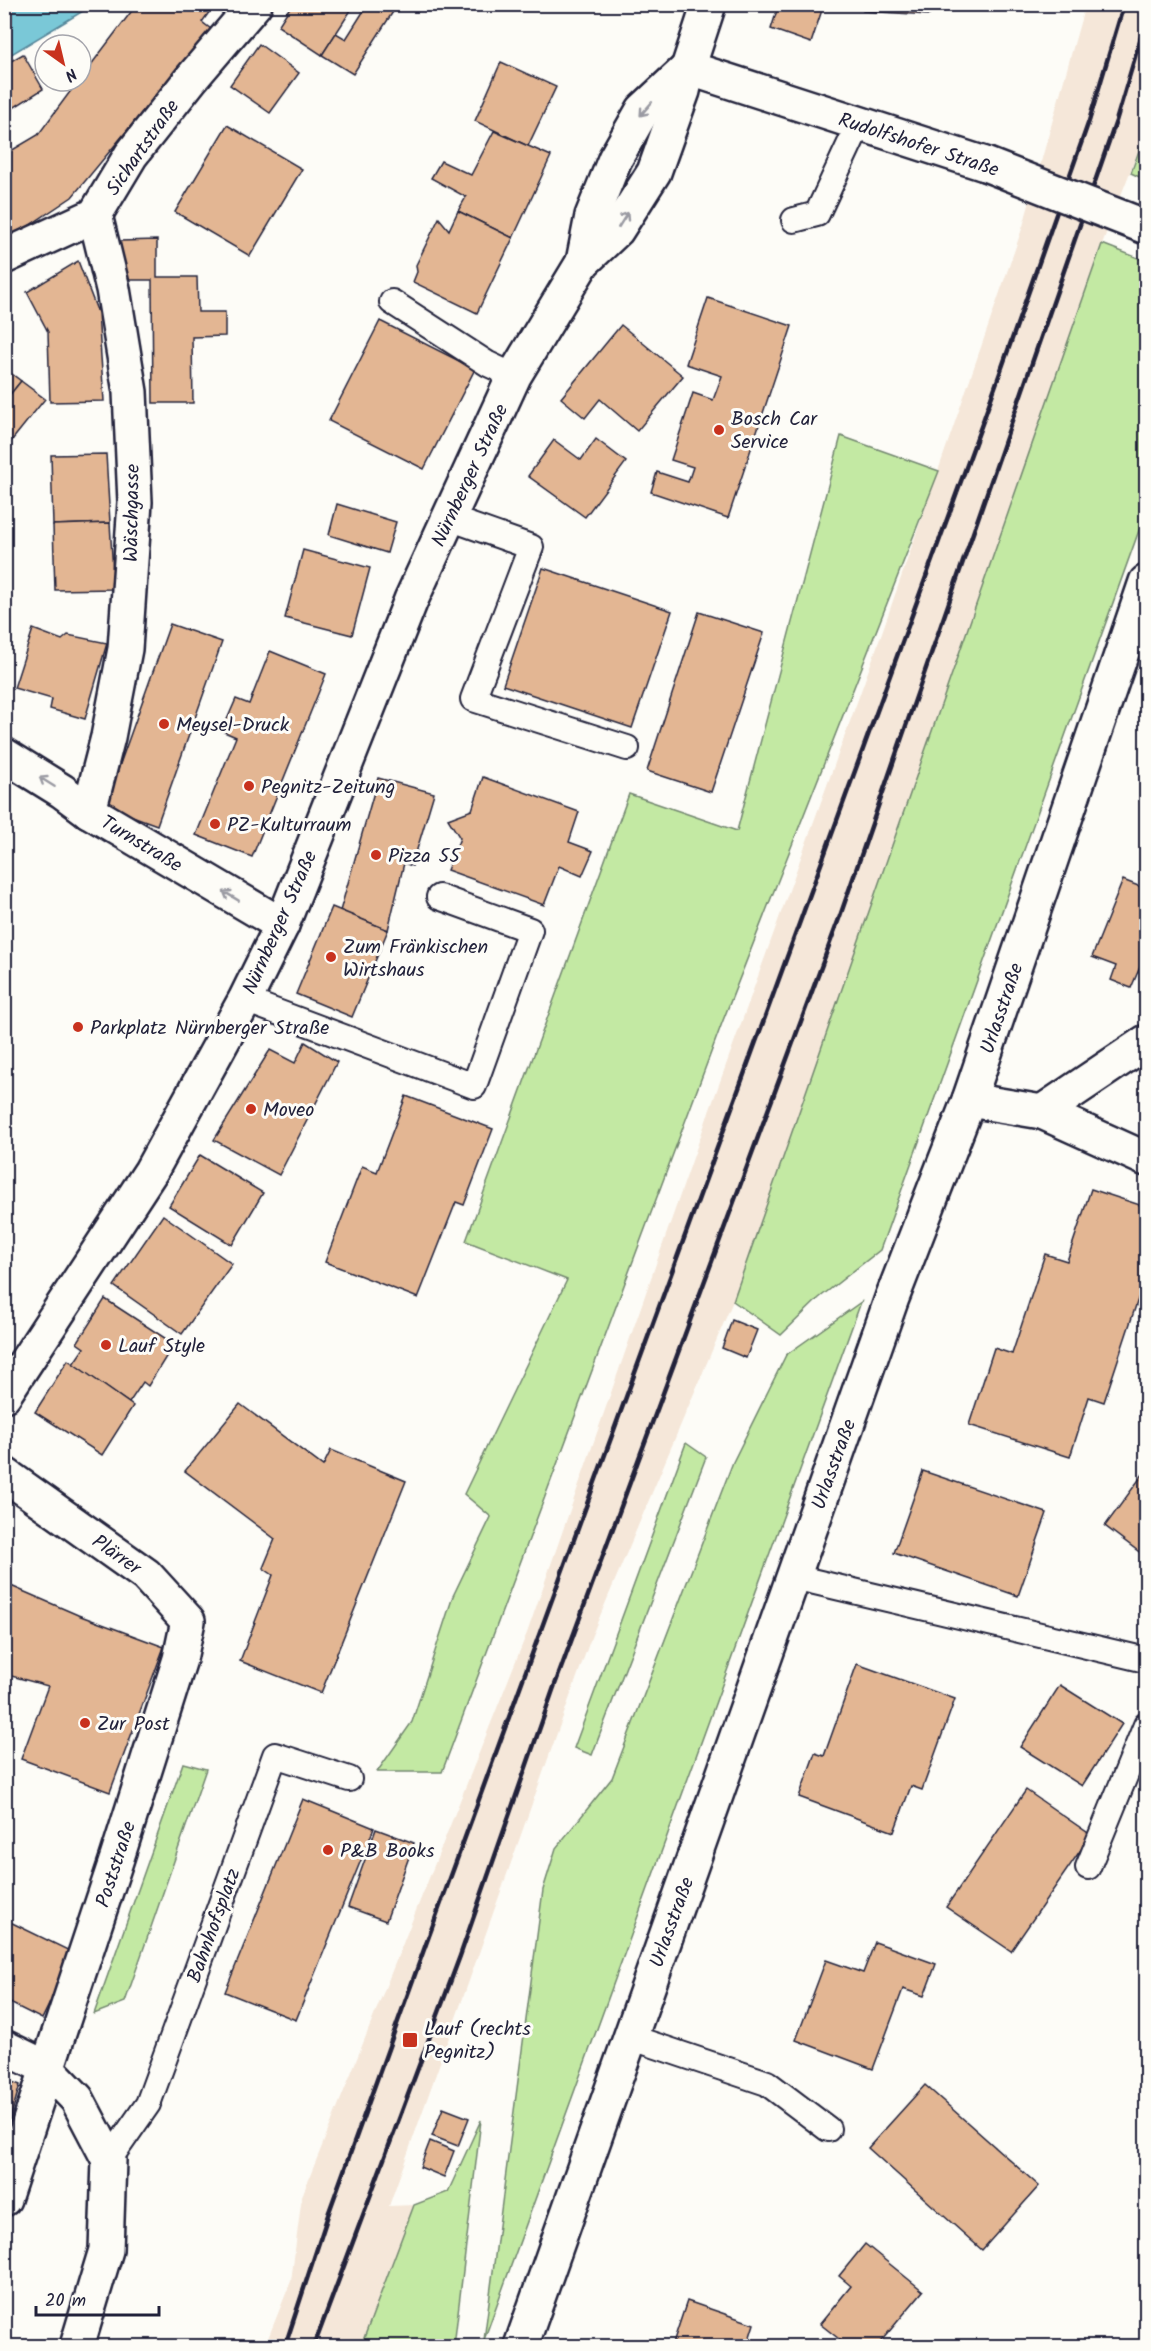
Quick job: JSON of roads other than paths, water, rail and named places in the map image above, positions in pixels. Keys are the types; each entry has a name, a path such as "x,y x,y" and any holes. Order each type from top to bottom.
{"street":[{"name":"Sichartstraße","path":"4,257 95,215 131,154 255,4"},
{"name":"Nürnberger Straße","path":"4,1395 151,1171 245,1000 282,925 411,600 514,376 583,262 617,230 654,172 683,91 688,68 710,4"},
{"name":"Rudolfshofer Straße","path":"688,68 985,164 1146,227"},
{"name":"Wäschgasse","path":"89,811 108,737 125,649 135,502 130,392 113,289 95,215"},
{"name":"Urlasstraße","path":"521,2346 892,1298 969,1100 1146,582"},
{"name":"Turnstraße","path":"4,755 89,811 251,909 282,925"},
{"path":"1042,1112 1146,1042"},
{"path":"969,1100 1042,1112 1146,1159"},
{"name":"Plärrer","path":"4,1474 147,1575 188,1621 180,1659"},
{"name":"Poststraße","path":"4,2199 180,1659"},
{"path":"4,2047 47,2068 77,2099 109,2160 106,2250 77,2346"}],"lane":[{"path":"794,220 817,214 859,123"},
{"path":"392,302 488,364 514,376"},
{"path":"449,518 531,546 473,699 627,748"},
{"path":"245,1000 474,1086 530,930 439,897"},
{"path":"794,1577 1146,1660"},
{"path":"1088,1867 1146,1725"},
{"name":"Bahnhofsplatz","path":"109,2160 148,2104 275,1755 349,1779"},
{"path":"630,2037 767,2084 828,2129"}],"water":[{"path":"5,4 93,4 47,33 33,33 33,41 5,58"}],"railway":[{"path":"285,2346 329,2212 426,1944 983,421 1089,121 1124,4"},
{"path":"314,2346 460,1956 553,1690 840,916 1116,121 1146,20"}],"place":[{"name":"Bosch Car Service","path":"719,430"},
{"name":"Meysel-Druck","path":"164,724"},
{"name":"Pegnitz-Zeitung","path":"249,786"},
{"name":"PZ-Kulturraum","path":"215,824"},
{"name":"Pizza 55","path":"376,855"},
{"name":"Zum Fränkischen Wirtshaus","path":"331,957"},
{"name":"Parkplatz Nürnberger Straße","path":"78,1027"},
{"name":"Moveo","path":"251,1109"},
{"name":"Lauf Style","path":"106,1345"},
{"name":"Zur Post","path":"85,1723"},
{"name":"P&B Books","path":"328,1850"},
{"name":"Lauf (rechts Pegnitz)","path":"410,2040"}]}
